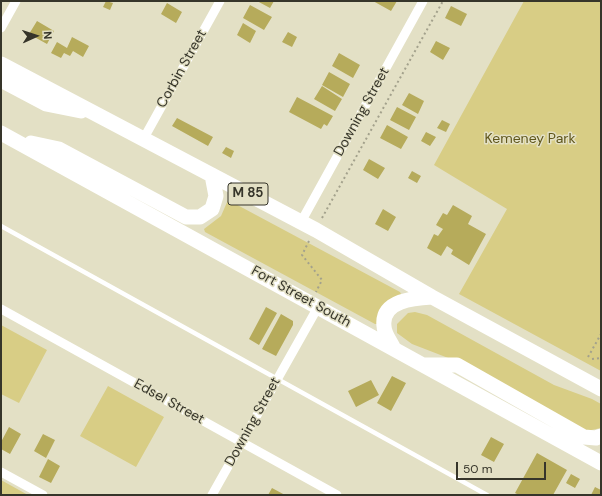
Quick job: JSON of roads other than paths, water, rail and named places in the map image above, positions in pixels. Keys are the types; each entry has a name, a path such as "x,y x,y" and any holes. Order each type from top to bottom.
{"main road":[{"name":"M 85","path":"1,64 144,138 316,230 432,297 601,389"},
{"path":"1,80 46,104 96,113"},
{"path":"7,136 59,149 174,212 186,217 200,217 212,209 216,196 212,175"},
{"name":"Fort Street South","path":"7,136 601,463"},
{"path":"394,349 384,325 386,314 395,304 408,298 432,297"},
{"path":"423,364 457,365 584,436 596,438 601,436"}],"street":[{"path":"1,28 16,1"},
{"name":"Corbin Street","path":"144,138 220,1"},
{"name":"Downing Street","path":"301,222 423,1"},
{"name":"Downing Street","path":"212,495 318,307"},
{"name":"Edsel Street","path":"1,309 337,495"},
{"path":"1,472 43,495"}],"lane":[{"path":"1,226 487,495"}],"park label":[{"name":"Kemeney Park","path":"530,139"}]}
